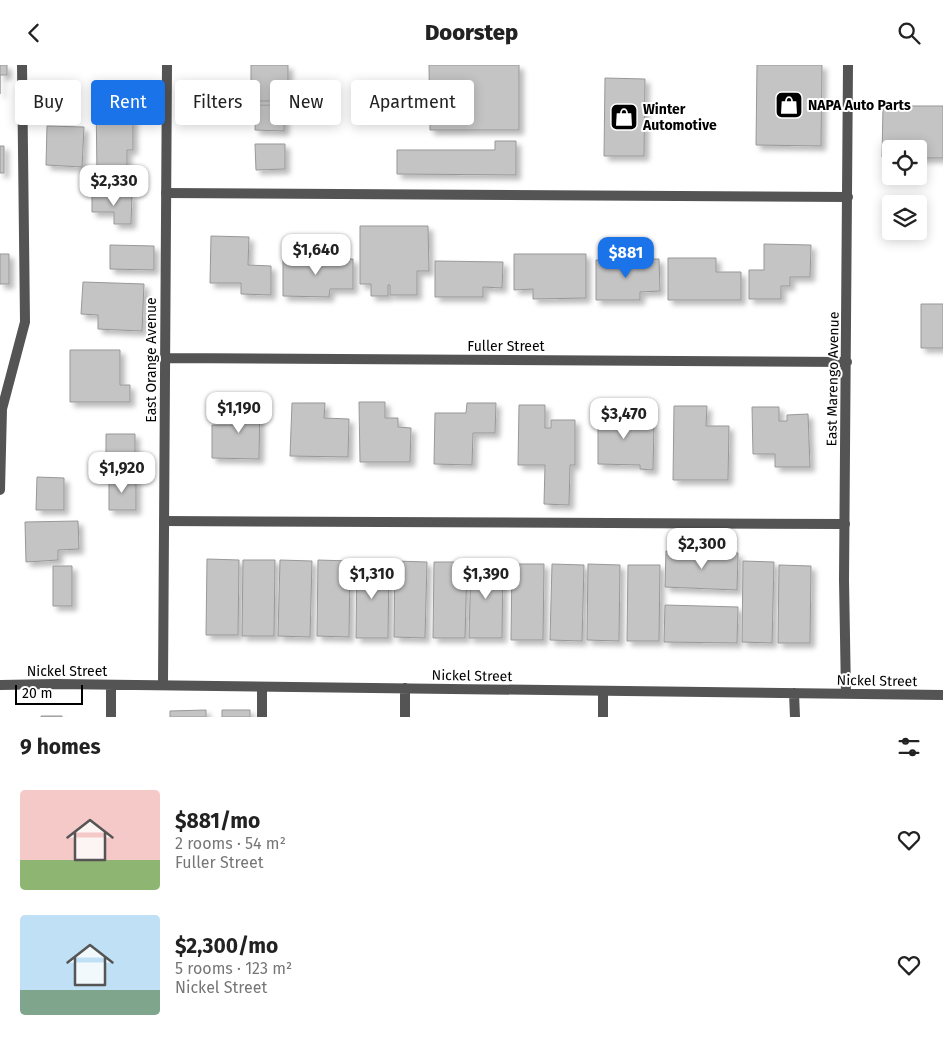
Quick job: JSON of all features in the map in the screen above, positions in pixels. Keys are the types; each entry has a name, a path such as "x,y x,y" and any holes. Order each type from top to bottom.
{"street":[{"path":"0,490 2,409 25,322 22,65"},
{"name":"East Orange Avenue","path":"163,685 168,65"},
{"name":"East Marengo Avenue","path":"846,694 845,524 848,65"},
{"path":"166,193 848,197"},
{"name":"Fuller Street","path":"165,358 847,362"},
{"path":"164,521 845,524"},
{"name":"Nickel Street","path":"0,685 163,685 943,695"},
{"path":"111,685 111,717"},
{"path":"262,687 262,717"},
{"path":"405,688 405,717"},
{"path":"603,691 603,717"},
{"path":"794,693 795,717"}],"building":[{"path":"0,65 7,65 7,75 0,75"},
{"path":"251,65 288,65 288,80 270,80 270,101 260,101 260,80 251,80"},
{"path":"429,65 519,65 519,130 430,130 430,125 474,125 474,80 429,80"},
{"name":"NAPA Auto Parts","path":"757,65 822,65 821,146 756,145"},
{"name":"Winter Automotive","path":"605,78 645,79 644,156 604,156"},
{"path":"260,105 270,105 270,125 284,125 284,131 255,130 255,125 260,125"},
{"path":"883,106 943,106 943,158 927,158 927,140 882,140"},
{"path":"96,125 133,125 133,150 127,150 127,175 97,175"},
{"path":"47,126 84,127 82,167 46,165"},
{"path":"495,141 516,141 516,175 397,174 397,150 495,150"},
{"path":"255,144 285,144 285,169 256,170"},
{"path":"0,146 4,146 4,173 0,173"},
{"path":"92,194 132,195 131,224 114,224 114,212 92,212"},
{"path":"360,226 428,226 429,271 417,271 417,295 390,295 390,285 388,285 388,296 371,296 371,284 360,284"},
{"path":"211,236 249,237 248,265 271,266 271,295 241,294 241,283 210,283"},
{"path":"764,244 811,245 810,277 790,277 790,286 781,286 781,299 749,299 749,270 764,270"},
{"path":"110,245 154,246 154,270 110,269"},
{"path":"0,254 9,254 9,284 0,284"},
{"path":"514,254 586,254 586,298 533,299 533,289 514,290"},
{"path":"283,258 353,259 353,289 330,289 329,297 283,296"},
{"path":"668,258 716,258 716,272 741,272 741,300 668,300"},
{"path":"659,259 660,291 640,292 640,300 596,300 596,260"},
{"path":"435,261 503,262 502,288 483,287 483,297 435,297"},
{"path":"83,282 144,284 142,331 98,329 98,315 81,314"},
{"path":"921,304 943,304 943,348 921,348"},
{"path":"70,350 120,350 120,385 130,385 130,402 70,402"},
{"path":"234,402 260,402 259,459 212,458 212,425 234,425"},
{"path":"359,402 385,402 385,418 398,418 398,427 411,428 410,462 360,462"},
{"path":"292,403 325,403 324,418 349,419 348,457 290,456"},
{"path":"467,403 496,403 495,433 473,433 472,465 434,464 435,413 466,413"},
{"path":"519,405 545,405 545,428 551,428 551,420 575,420 575,465 570,465 569,505 544,504 545,465 518,465"},
{"path":"598,406 624,406 623,430 629,430 629,426 635,426 635,423 654,423 653,470 640,469 640,465 598,464"},
{"path":"674,406 707,406 706,426 729,426 728,480 673,480"},
{"path":"752,407 779,407 779,421 787,421 787,415 808,414 810,467 775,467 775,454 753,454"},
{"path":"106,434 135,434 135,469 106,469"},
{"path":"37,477 64,478 64,510 36,510"},
{"path":"109,478 136,479 136,510 109,510"},
{"path":"78,521 79,549 58,550 58,560 26,562 25,522"},
{"path":"666,551 738,553 737,590 665,587"},
{"path":"207,559 239,560 238,635 206,635"},
{"path":"243,560 275,560 274,636 242,636"},
{"path":"280,560 312,561 310,637 278,636"},
{"path":"318,560 350,561 349,637 317,636"},
{"path":"395,561 427,562 425,638 394,637"},
{"path":"743,561 774,562 772,643 742,642"},
{"path":"357,562 389,562 388,638 356,638"},
{"path":"434,562 467,562 465,638 433,638"},
{"path":"471,562 503,562 502,638 469,638"},
{"path":"512,564 544,564 543,640 511,640"},
{"path":"552,564 584,565 582,641 550,640"},
{"path":"588,564 620,565 619,641 587,640"},
{"path":"628,565 660,565 659,641 627,641"},
{"path":"779,565 811,566 810,643 778,643"},
{"path":"53,566 72,566 72,606 53,606"},
{"path":"665,605 738,607 737,643 664,642"},
{"path":"206,710 206,717 170,717 170,711"},
{"path":"222,710 250,710 250,717 222,717"},
{"path":"62,716 62,717 41,717"}],"place":[{"name":"NAPA Auto Parts","path":"789,105"},
{"name":"Winter Automotive","path":"624,117"}]}
